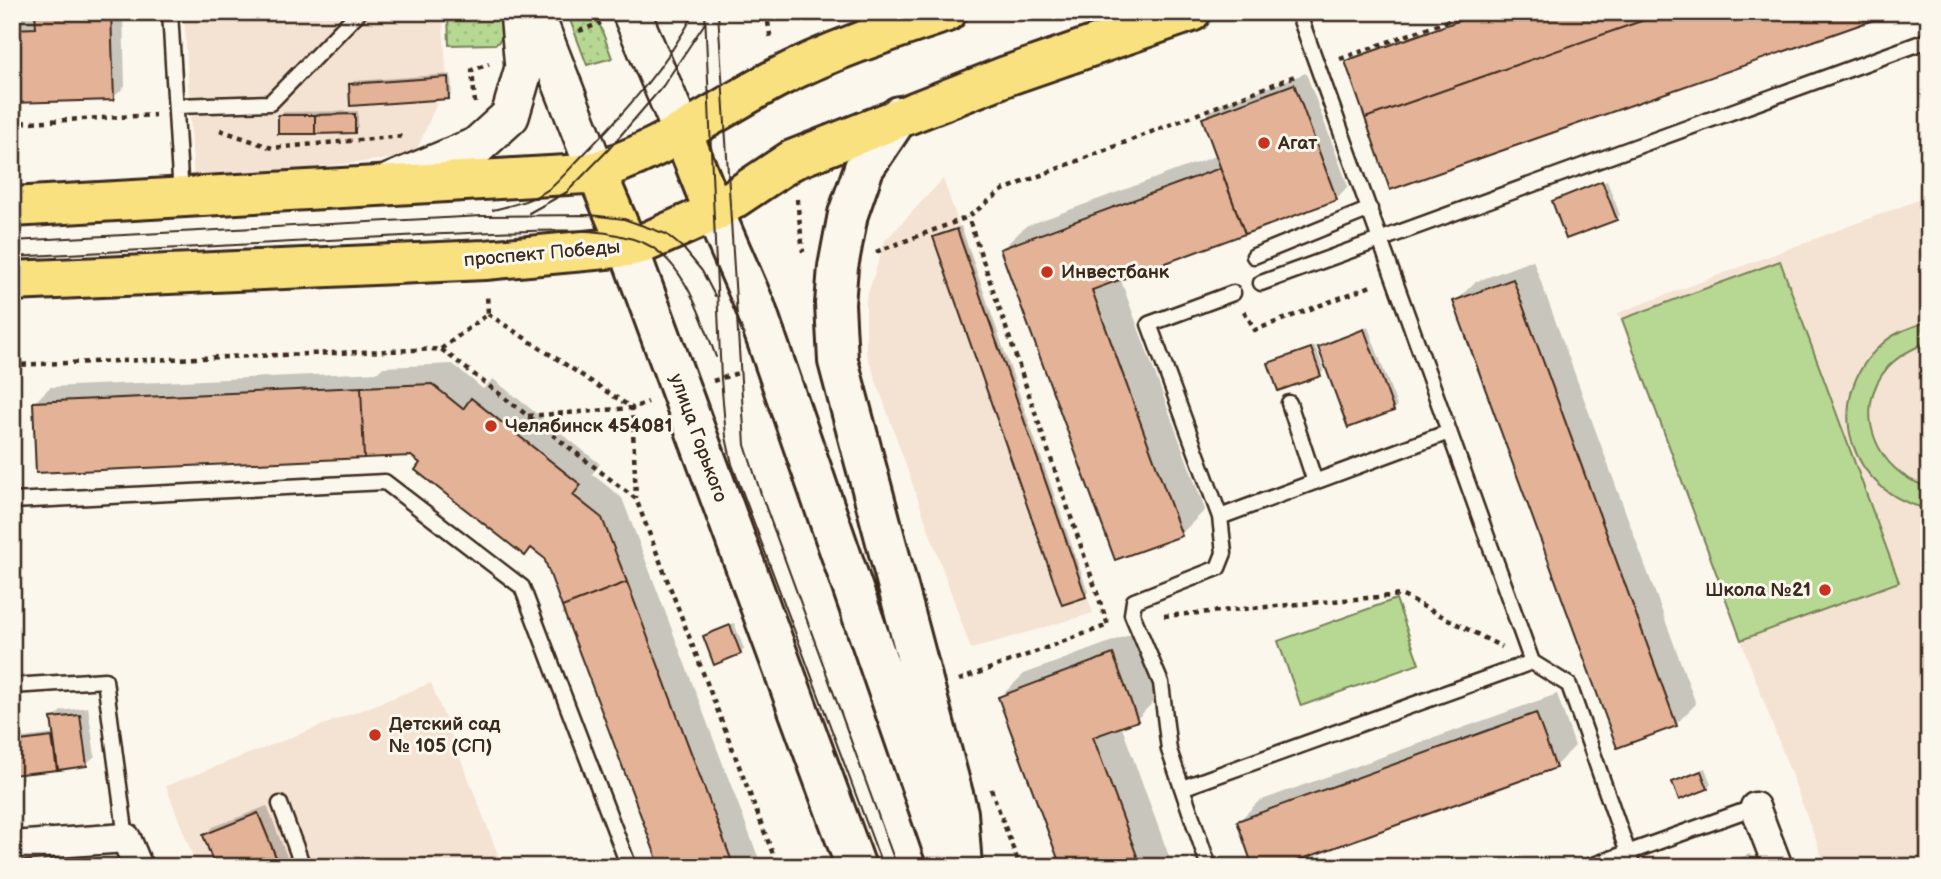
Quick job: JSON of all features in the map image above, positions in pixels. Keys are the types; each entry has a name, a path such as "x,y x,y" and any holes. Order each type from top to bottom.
{"main road":[{"path":"12,207 562,176 596,171 683,134 869,25 947,12"},
{"name":"проспект Победы","path":"12,281 485,260 628,247 644,243 714,212 792,160 1006,76 1191,12"},
{"path":"899,116 864,168 848,214 838,267 835,304 838,361 958,813 962,867"},
{"path":"683,134 755,306 949,867"},
{"name":"улица Горького","path":"596,171 628,247 856,867"}],"street":[{"path":"383,186 477,146 510,116 524,68 519,12"},
{"name":"улица Горького","path":"534,12 596,171"},
{"path":"631,12 683,134"},
{"path":"1755,807 1778,867"},
{"path":"12,846 126,838 138,867"}],"lane":[{"path":"170,12 181,198"},
{"path":"176,110 270,103 359,12"},
{"path":"1298,12 1532,662 1569,685 1633,867"},
{"path":"1261,283 1929,40"},
{"path":"1254,256 1370,209"},
{"path":"1209,867 1169,750 1161,683 1132,614 1134,600 1218,568 1224,553 1220,517 1149,324 1233,293"},
{"path":"1289,403 1315,482"},
{"path":"1220,517 1449,432"},
{"path":"12,501 386,482 522,587 629,867"},
{"path":"1182,788 1532,662"},
{"path":"12,686 105,680 126,838"},
{"path":"281,804 303,867"},
{"path":"1588,867 1755,807"}],"path":[{"path":"838,267 968,217 1003,190 1318,67 1472,12"},
{"path":"12,123 176,110 272,148 409,136"},
{"path":"968,217 1108,625"},
{"path":"1233,293 1255,330 1394,278"},
{"path":"488,314 632,408 636,499 778,867"},
{"path":"12,365 441,349 636,499"},
{"path":"952,682 1108,625 1134,619 1401,595 1532,662"}],"shaded area":[{"path":"184,12 442,12 447,80 414,156 194,181"},
{"path":"943,179 1093,613 971,649 866,352 866,300 885,241"},
{"name":"Школа №21","path":"1929,196 1929,867 1826,867 1618,313"},
{"name":"Детский сад № 105 (СП)","path":"431,683 503,867 197,867 166,786"}],"green space":[{"path":"448,12 498,12 506,35 496,44 449,45"},
{"path":"567,12 595,12 612,58 587,65"},
{"path":"1780,261 1899,582 1741,640 1622,319"},
{"path":"1929,321 1929,342 1897,359 1877,384 1871,402 1871,420 1883,455 1895,469 1911,480 1929,487 1929,509 1901,500 1879,485 1863,465 1852,442 1848,417 1852,392 1862,367 1881,345 1892,337"},
{"path":"1396,599 1419,664 1301,706 1278,641"}],"building":[{"path":"35,12 111,12 114,100 12,103 12,29 36,28"},
{"path":"1483,12 1667,12 1365,118 1345,61"},
{"path":"1667,12 1896,12 1390,190 1365,118"},
{"path":"448,77 449,99 350,106 349,84"},
{"name":"Агат","path":"1294,84 1337,200 1245,234 1202,118"},
{"path":"355,114 355,133 315,134 315,115"},
{"path":"278,115 315,115 315,134 278,134"},
{"path":"1220,168 1245,234 1092,290 1182,536 1115,560 1000,249"},
{"path":"1602,181 1617,220 1566,239 1552,201"},
{"path":"957,229 1086,597 1062,605 933,237"},
{"path":"1513,279 1677,726 1617,748 1453,301"},
{"path":"1364,329 1394,411 1348,428 1318,347"},
{"path":"1311,348 1321,376 1278,391 1268,363"},
{"path":"432,384 463,409 471,398 581,485 573,495 602,518 627,582 562,607 544,558 531,548 525,556 415,470 420,463 411,456 364,458 361,387"},
{"path":"361,387 364,458 36,473 33,402"},
{"path":"627,582 734,867 660,867 562,607"},
{"path":"730,625 741,654 714,665 703,636"},
{"path":"1113,654 1138,721 1093,737 1141,867 1061,867 998,697"},
{"path":"1536,713 1556,768 1280,867 1253,867 1237,821"},
{"path":"80,715 87,766 58,770 51,718"},
{"path":"52,737 57,770 12,775 12,742"},
{"path":"1701,771 1708,789 1679,800 1672,782"},
{"path":"258,813 280,867 215,867 203,835"}],"tram line":[{"path":"493,210 532,198 557,182 644,88 695,12"},
{"path":"705,12 721,379 726,437 732,464 883,867"},
{"path":"718,12 745,445 897,867"},
{"path":"529,213 567,192 608,150 663,86 705,23"},
{"path":"12,241 482,216 590,215 624,219 666,234 683,248 702,271 715,296"},
{"path":"12,257 466,233 559,230 602,232 644,243 658,251 670,263 690,292 716,357"}],"place":[{"name":"Агат","path":"1264,143"},
{"name":"Инвестбанк","path":"1047,272"},
{"name":"Челябинск 454081","path":"491,426"},
{"name":"Школа №21","path":"1825,590"},
{"name":"Детский сад № 105 (СП)","path":"375,735"}]}
